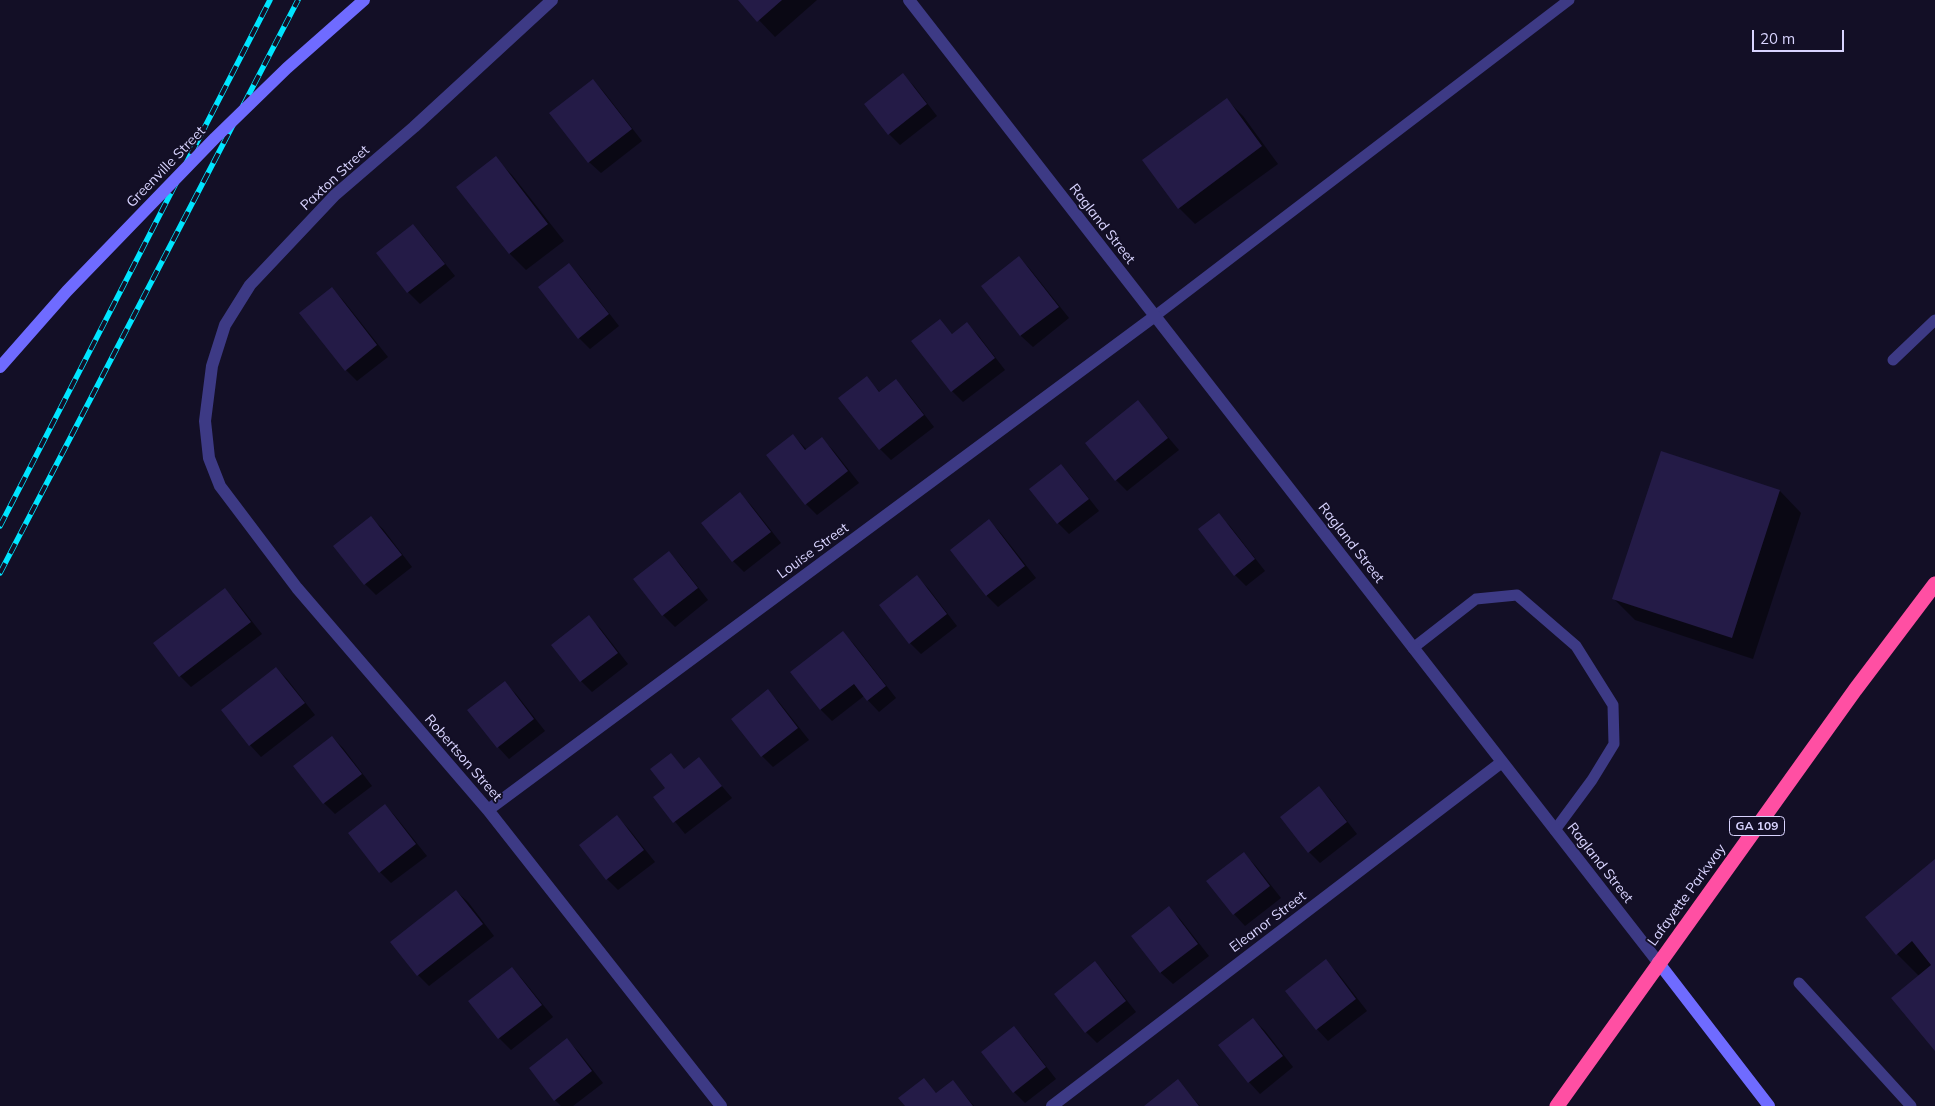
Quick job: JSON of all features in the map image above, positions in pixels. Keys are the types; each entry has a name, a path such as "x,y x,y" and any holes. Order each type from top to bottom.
{"highway":[{"name":"Lafayette Parkway","path":"1557,1106 1658,962 1855,690 1935,584"}],"street":[{"name":"Greenville Street","path":"0,367 67,291 215,138 287,68 364,0"},
{"name":"Paxton Street","path":"205,421 212,366 222,333 250,285 335,195 414,127 552,0"},
{"name":"Ragland Street","path":"909,0 1768,1106"},
{"name":"Louise Street","path":"488,810 1155,316"},
{"name":"Robertson Street","path":"205,421 209,458 220,486 297,588 488,810 721,1106"},
{"name":"Eleanor Street","path":"1052,1106 1502,762"}],"lane":[{"path":"1155,316 1569,0"},
{"path":"1893,360 1935,320"},
{"path":"1413,648 1476,599 1517,595 1576,646 1613,705 1614,744 1592,780 1555,830"},
{"path":"1799,983 1910,1106"}],"building":[{"path":"738,0 782,0 757,22"},
{"path":"903,73 927,104 888,135 864,104"},
{"path":"593,79 632,129 588,163 549,113"},
{"path":"1227,98 1262,146 1178,209 1142,160"},
{"path":"496,156 548,224 509,254 456,187"},
{"path":"413,224 445,264 407,293 376,253"},
{"path":"1019,256 1059,307 1020,336 981,286"},
{"path":"569,263 609,314 578,339 538,287"},
{"path":"332,287 377,345 345,371 299,313"},
{"path":"940,319 952,334 967,322 995,358 951,392 911,341"},
{"path":"867,376 879,392 896,379 924,415 879,450 838,398"},
{"path":"1138,400 1168,438 1115,481 1085,443"},
{"path":"793,434 805,450 822,437 848,471 805,505 766,455"},
{"path":"1661,451 1780,490 1732,638 1612,599"},
{"path":"1061,464 1089,499 1057,524 1029,489"},
{"path":"740,492 771,532 732,562 701,523"},
{"path":"1219,513 1255,559 1234,576 1198,529"},
{"path":"371,516 402,555 364,585 333,546"},
{"path":"989,519 1025,566 986,596 950,550"},
{"path":"669,551 698,588 662,616 633,579"},
{"path":"917,575 947,614 909,644 879,605"},
{"path":"225,588 251,622 179,677 153,643"},
{"path":"589,615 618,653 580,682 551,645"},
{"path":"843,631 886,686 867,701 854,684 820,710 790,672"},
{"path":"276,667 305,703 249,746 221,710"},
{"path":"505,681 534,719 497,748 467,710"},
{"path":"768,689 798,728 761,757 731,719"},
{"path":"332,736 362,774 323,804 293,766"},
{"path":"671,753 684,769 699,757 722,786 673,823 653,797 665,788 650,769"},
{"path":"1319,786 1347,822 1308,853 1280,817"},
{"path":"385,804 416,844 379,873 348,833"},
{"path":"617,815 644,850 606,880 579,845"},
{"path":"1244,852 1270,886 1233,915 1206,881"},
{"path":"1935,859 1935,1051 1891,998 1931,965 1912,941 1896,955 1865,917"},
{"path":"456,890 483,924 417,976 390,942"},
{"path":"1169,906 1198,944 1160,973 1131,936"},
{"path":"1326,959 1356,999 1316,1030 1285,991"},
{"path":"1095,961 1126,1001 1085,1033 1054,994"},
{"path":"512,967 542,1005 498,1039 468,1001"},
{"path":"1253,1018 1283,1056 1248,1083 1218,1045"},
{"path":"1014,1026 1046,1067 1013,1093 981,1052"},
{"path":"567,1038 592,1071 554,1101 529,1068"},
{"path":"924,1078 936,1093 953,1080 973,1106 905,1106 898,1098"},
{"path":"1178,1079 1199,1106 1144,1106"}],"railway":[{"path":"0,526 270,0"},
{"path":"0,573 298,0"}]}
